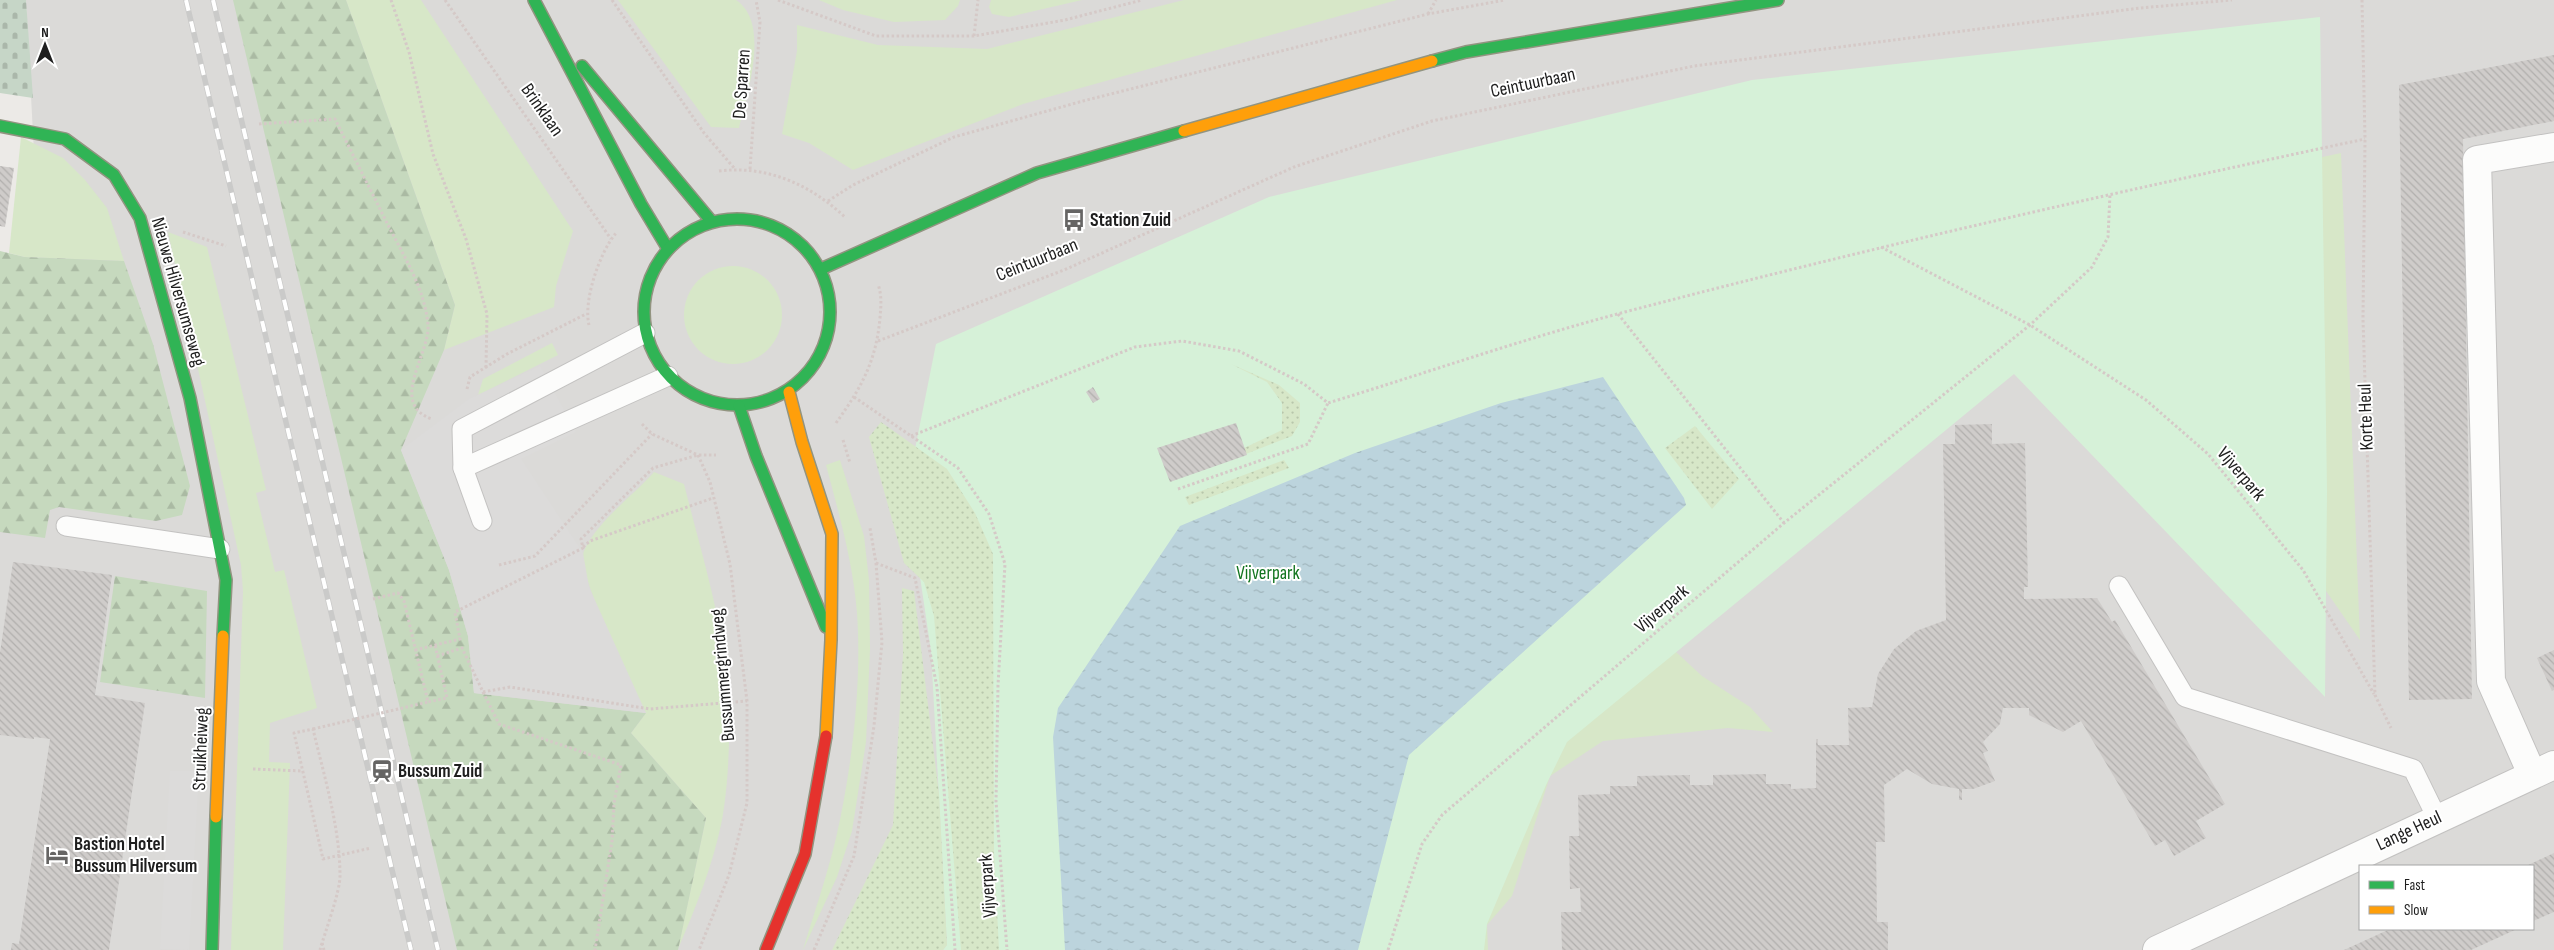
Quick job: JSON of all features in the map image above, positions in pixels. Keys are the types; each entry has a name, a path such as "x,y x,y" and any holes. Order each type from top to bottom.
{"main road":[{"path":"534,0 641,204 668,249"},
{"path":"821,269 868,250 1037,173 1466,52 1778,0"},
{"path":"549,26 712,222"},
{"name":"Nieuwe Hilversumseweg","path":"0,126 65,139 114,175 140,218 190,398 220,549"},
{"path":"744,218 775,226 802,243 821,269 831,301 828,336 814,367 789,392 765,403 738,406 700,398 668,376 654,356 645,332 644,303 651,274 668,249 688,232 712,222 744,218"},
{"path":"766,950 806,854 826,747 831,640 832,534 802,442 789,392"},
{"path":"738,406 756,456 831,640"},
{"name":"Struikheiweg","path":"212,950 217,768 226,580 220,549"}],"street":[{"path":"2543,769 2491,681 2477,160 2554,147"},
{"name":"Lange Heul","path":"2157,950 2543,769"}],"lane":[{"path":"482,521 463,468 462,429 645,332"},
{"path":"463,468 668,376"},
{"path":"66,526 220,549"},
{"path":"2119,586 2185,697 2413,769 2438,818"}],"path":[{"path":"391,0 409,52 432,154 466,238 487,314 486,368"},
{"name":"Brinklaan","path":"445,0 611,239"},
{"path":"612,0 704,133 735,169"},
{"name":"De Sparren","path":"750,169 760,22 756,0"},
{"path":"778,0 876,36 974,36 1065,20 1142,0"},
{"path":"974,36 978,0"},
{"path":"1428,14 1436,0"},
{"path":"835,424 868,373 878,341 882,296 868,250 848,220 828,201 853,185 954,137 1093,99 1428,14 1505,0"},
{"name":"Ceintuurbaan","path":"878,341 1064,270 1294,167 1432,122 1694,66 2140,8 2232,0"},
{"name":"Korte Heul","path":"2362,0 2365,139 2363,319 2374,695 2413,769"},
{"path":"259,124 334,119 419,287 428,327 414,380 413,403 422,415 462,429 470,377 507,354 586,314"},
{"path":"1178,489 1308,444 1328,403 1618,314 1880,247 2110,194 2365,139"},
{"name":"Vijverpark","path":"1388,950 1422,844 1442,815 1784,523 2030,325 2092,267 2108,237 2110,194"},
{"name":"Vijverpark","path":"1880,247 2030,325 2146,400 2208,454 2303,570 2374,695"},
{"path":"1618,314 1784,523"},
{"path":"912,436 1135,347 1182,341 1239,351 1304,384 1328,403"},
{"name":"Vijverpark","path":"854,397 958,468 989,514 1005,564 998,685 996,801 1007,950"},
{"path":"499,565 534,556 652,434"},
{"name":"Bussummergrindweg","path":"583,548 581,538 653,468 698,455 710,482 730,564 747,701 747,803 729,875 699,950"},
{"path":"415,650 460,639 455,612 583,548 590,541 713,498"},
{"path":"876,563 915,578 935,677 955,950"},
{"path":"373,598 398,593 404,601 428,702"},
{"path":"371,848 322,859 294,733 447,698 435,646"},
{"path":"437,656 462,648 499,724 621,765 614,803 612,841 595,950"},
{"path":"483,692 510,687 650,709 747,701"},
{"path":"313,729 334,819 340,878 320,950"},
{"path":"217,768 303,770"},
{"path":"322,943 324,950"}],"shaded area":[{"path":"26,0 2554,0 2554,950 0,950 0,516 40,268"},
{"path":"540,366 576,432 521,459 583,553 589,587 646,713 474,693 468,636 449,570 401,450 469,399"},
{"path":"170,771 199,771 189,950 160,949"}],"green space":[{"path":"0,0 26,0 33,98 0,93"},
{"path":"233,0 346,0 455,305 444,350 401,450 449,570 468,636 474,693 646,713 631,733 706,818 678,950 457,950"},
{"path":"346,0 421,0 573,231 556,286 554,307 444,350 455,305"},
{"path":"618,0 736,0 747,11 752,25 754,60 739,128 711,127"},
{"path":"819,0 960,0 958,6 945,20 894,22 843,10"},
{"path":"991,0 1082,0 1009,17 992,14 989,7"},
{"path":"1184,0 1397,0 1023,104 853,170 809,143 782,134 797,51 797,25 878,45 987,49"},
{"name":"Vijverpark","path":"2320,17 2327,491 2325,697 2014,374 1567,742 1546,785 1487,924 1484,950 943,950 947,945 931,651 907,489 936,344 1269,197 1752,80"},
{"path":"21,137 63,158 85,180 107,208 124,261 25,257 9,253"},
{"path":"2341,153 2360,640 2265,503 2148,194"},
{"path":"168,232 207,247 266,490 256,493 275,572 284,570 317,708 270,723 269,762 290,763 283,950 231,950 243,591 241,565"},
{"path":"0,251 25,257 124,261 153,344 190,486 182,515 156,521 59,507 50,510 45,538 0,532"},
{"path":"733,266 752,270 767,281 778,296 782,315 778,334 767,349 752,360 733,364 714,360 699,349 688,334 684,315 688,296 699,281 714,270"},
{"path":"552,343 558,355 478,395 483,379"},
{"path":"1231,364 1279,385 1300,403 1300,422 1292,436 1246,454 1242,449 1282,430 1282,403 1267,382"},
{"path":"881,422 947,469 975,513 993,554 994,851 999,950 961,950 934,616 924,582 904,563 869,437"},
{"path":"1695,426 1739,479 1712,509 1665,448"},
{"path":"840,460 864,536 869,580 870,649 866,742 852,831 837,877 803,950 825,880 842,811 851,755 857,697 858,640 855,594 845,538 826,465"},
{"path":"1284,460 1289,468 1189,505 1185,497"},
{"path":"654,472 684,484 718,622 725,662 729,707 729,755 722,820 709,870 678,949 706,818 631,733 646,713 596,605 584,563 584,551 598,529"},
{"path":"115,576 207,591 205,698 100,682"},
{"path":"902,588 914,591 939,794 947,945 943,950 832,950 893,825 903,654"},
{"path":"1663,640 1702,676 1750,707 1773,732 1728,728 1603,741 1550,776 1512,896 1487,925 1488,950 1400,950 1423,865"}],"water":[{"path":"1603,377 1684,498 1686,505 1409,755 1358,950 1065,950 1053,737 1058,708 1180,526 1355,453 1501,403"}],"building":[{"path":"2554,55 2554,121 2463,139 2472,699 2409,700 2399,85"},
{"path":"0,166 14,168 5,227 0,226"},
{"path":"1093,387 1100,399 1093,403 1086,392"},
{"path":"1236,423 1247,455 1170,482 1157,448"},
{"path":"1992,424 1992,444 2025,443 2028,587 2024,587 2024,599 2097,598 2112,622 2115,620 2225,804 2196,821 2206,838 2174,856 2165,840 2155,846 2081,721 2063,732 2029,715 2029,708 2003,708 2000,724 1983,742 1988,751 1983,753 1995,781 1973,789 1962,789 1962,800 1959,800 1959,789 1932,784 1907,769 1884,785 1885,842 1876,842 1877,922 1888,922 1888,950 1562,950 1561,912 1581,912 1580,888 1570,889 1569,836 1579,836 1578,795 1610,794 1610,786 1637,786 1637,776 1690,775 1690,785 1713,785 1713,775 1766,774 1766,784 1791,784 1791,789 1816,788 1816,739 1818,739 1818,745 1849,745 1848,708 1872,707 1878,674 1894,649 1916,631 1946,620 1943,444 1955,444 1955,425"},
{"path":"13,562 112,575 95,695 145,703 109,950 11,950 12,943 19,944 50,739 0,735 0,653"},
{"path":"2554,650 2554,690 2552,691 2537,658"},
{"path":"2554,853 2554,912 2534,921 2534,865 2528,865"},
{"path":"2388,930 2515,930 2471,950 2344,950"}],"railway":[{"path":"186,0 411,950"},
{"path":"213,0 438,950"}],"traffic: fast":[{"path":"534,0 641,204 668,249"},
{"path":"1432,61 1466,52 1778,0"},
{"path":"582,66 712,222"},
{"path":"0,126 65,139 114,175 140,218 190,398 226,580 223,636"},
{"path":"821,269 1037,173 1184,131"},
{"path":"746,219 773,226 789,234 803,246 815,260 823,276 829,294 830,312 829,330 823,348 815,364 803,378 789,390 773,398 755,404 728,405 701,398 685,390 659,364 645,330 644,303 651,276 659,260 685,234 719,220 746,219"},
{"path":"739,406 756,456 826,627"},
{"path":"212,950 216,817"}],"traffic: slow":[{"path":"1184,131 1432,61"},
{"path":"789,392 802,442 832,534 831,640 826,736"},
{"path":"216,817 223,636"}],"traffic: jam":[{"path":"766,950 805,854 826,736"}],"place":[{"name":"Station Zuid","path":"1074,220"},
{"name":"Bussum Zuid","path":"382,771"},
{"name":"Bastion Hotel Bussum Hilversum","path":"57,855"}]}
